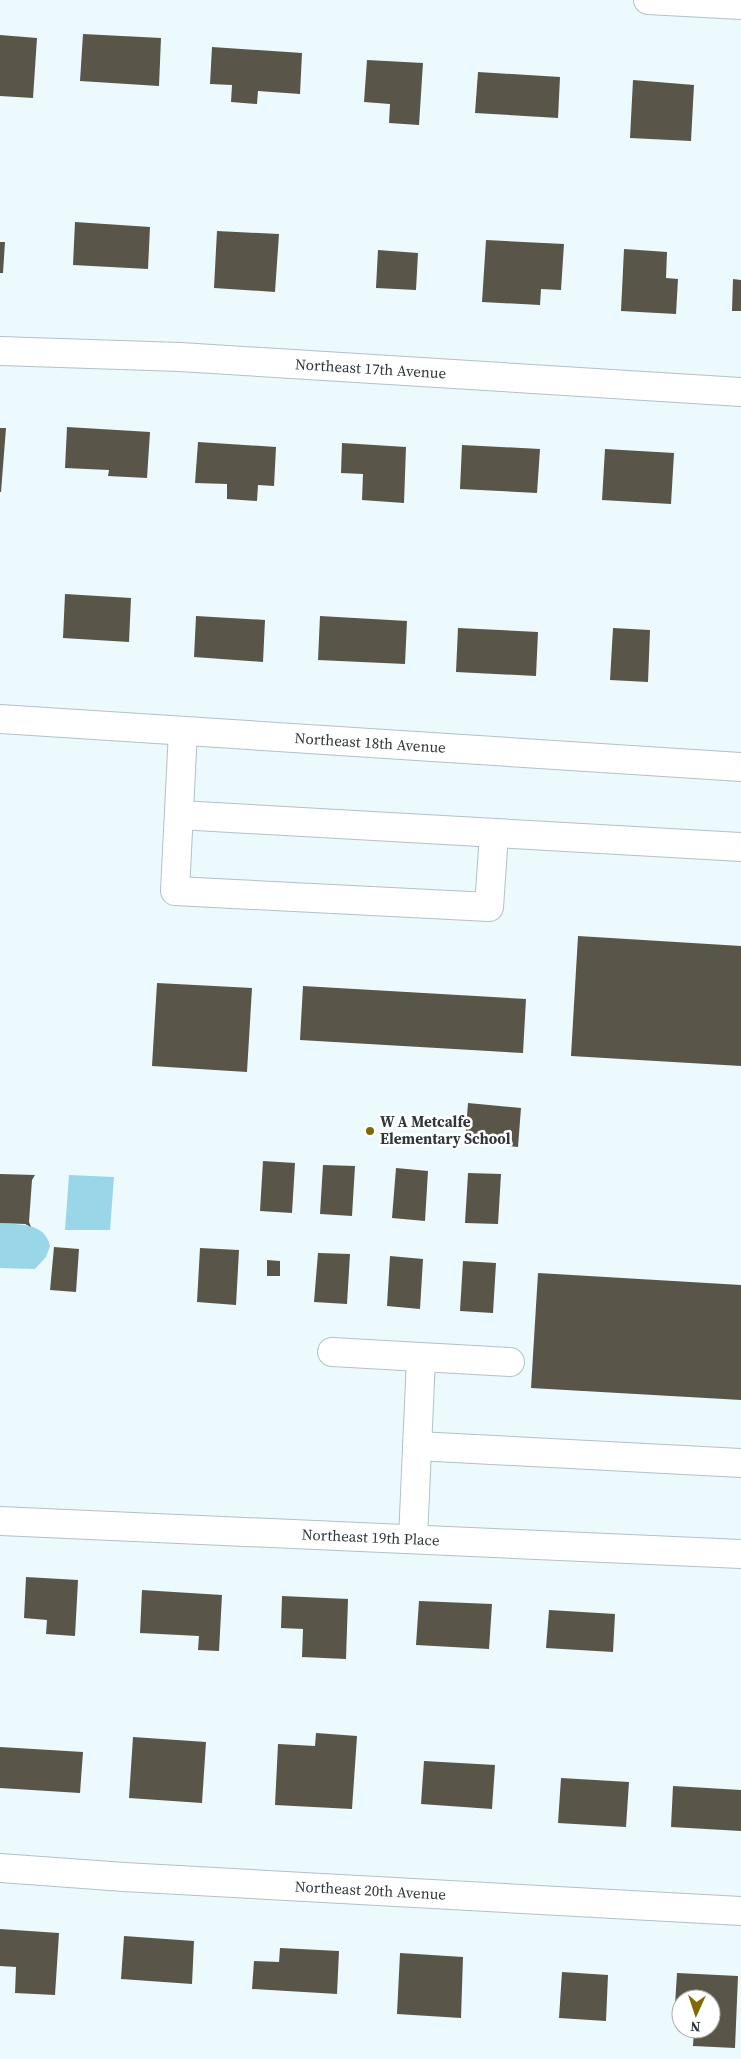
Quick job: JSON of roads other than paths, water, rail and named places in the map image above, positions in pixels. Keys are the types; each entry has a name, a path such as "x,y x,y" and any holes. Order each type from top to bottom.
{"street":[{"path":"648,0 741,6"},
{"name":"Northeast 17th Avenue","path":"0,351 190,358 741,392"},
{"name":"Northeast 18th Avenue","path":"0,719 741,767"},
{"path":"183,731 175,891 489,907 494,834"},
{"path":"179,815 741,848"},
{"path":"332,1352 510,1362"},
{"path":"413,1539 421,1358"},
{"path":"417,1446 741,1462"},
{"name":"Northeast 19th Place","path":"0,1521 741,1554"},
{"name":"Northeast 20th Avenue","path":"0,1868 124,1877 741,1911"}],"place":[{"name":"W A Metcalfe Elementary School","path":"370,1131"}]}
